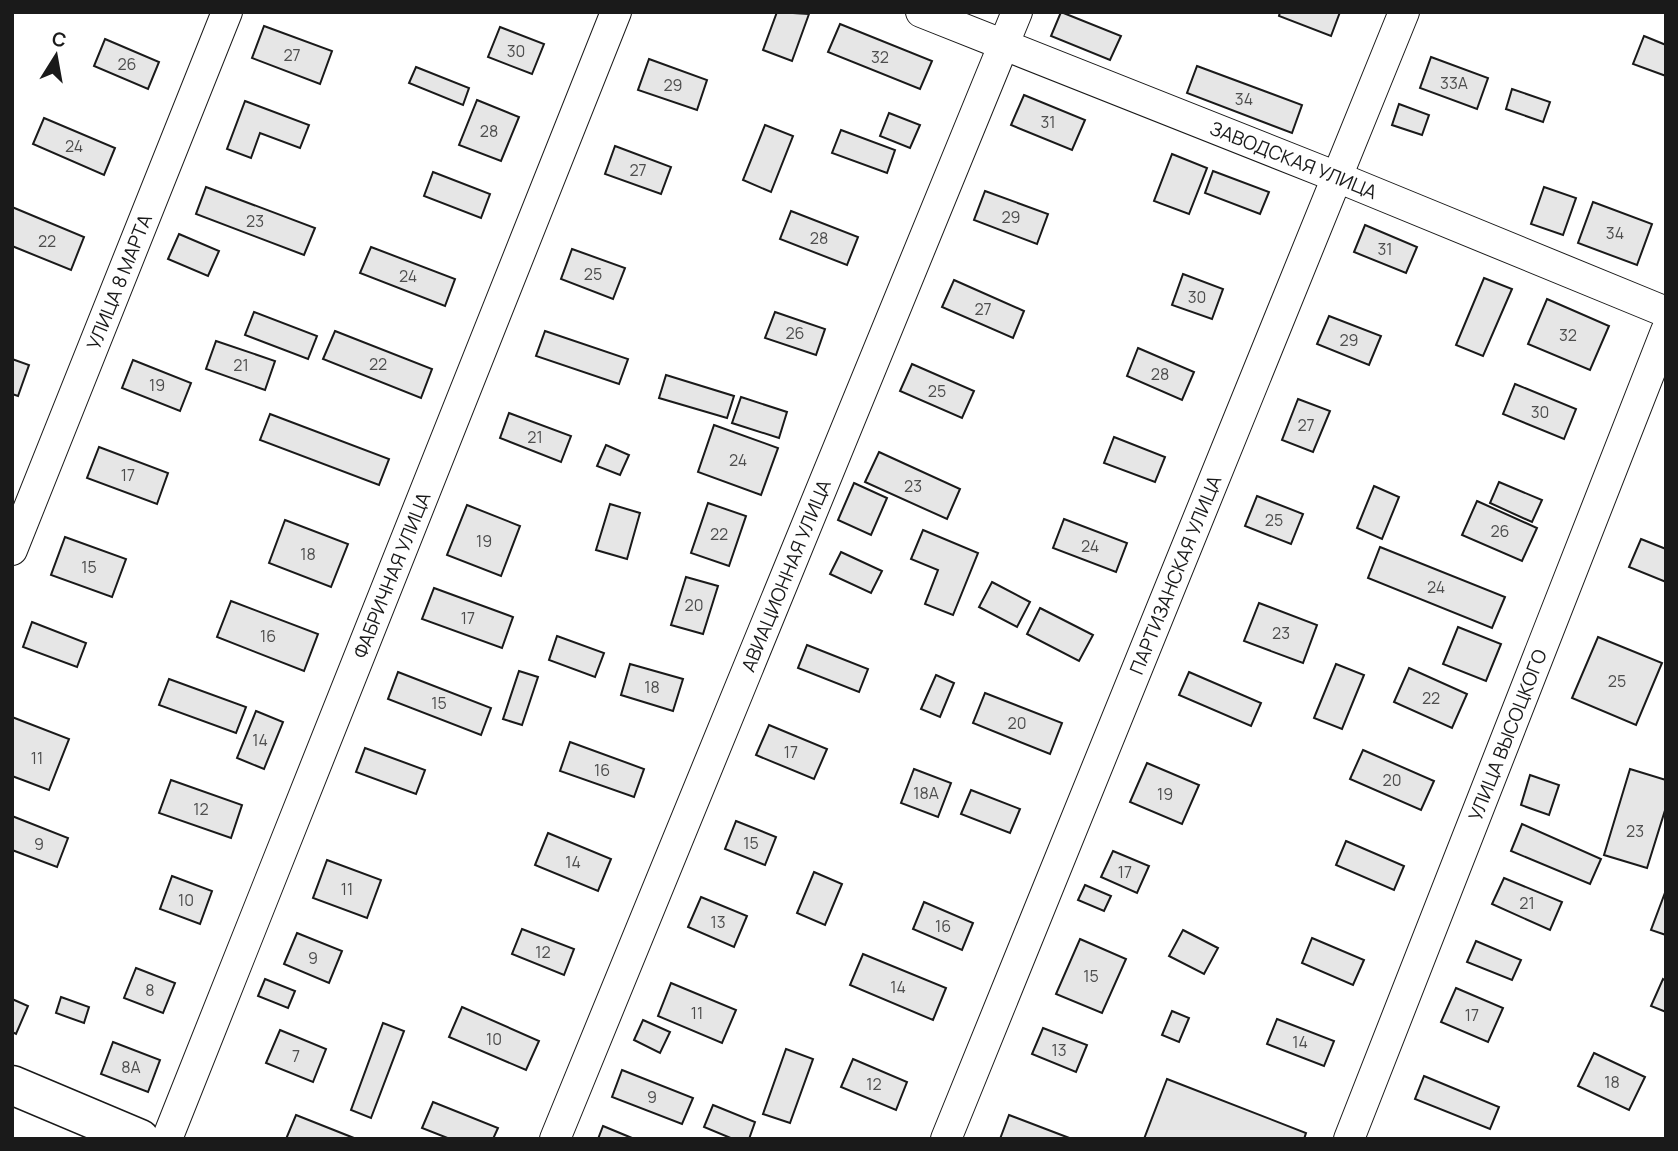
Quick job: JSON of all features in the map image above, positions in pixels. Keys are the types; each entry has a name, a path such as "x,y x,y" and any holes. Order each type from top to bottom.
{"main road":[{"path":"12,1085 140,1139"}],"street":[{"name":"УЛИЦА 8 МАРТА","path":"12,550 227,12"},
{"name":"ФАБРИЧНАЯ УЛИЦА","path":"167,1139 616,12"},
{"name":"ЗАВОДСКАЯ УЛИЦА","path":"921,12 1337,177 1666,312"},
{"name":"АВИАЦИОННАЯ УЛИЦА","path":"555,1139 1017,12"},
{"name":"ПАРТИЗАНСКАЯ УЛИЦА","path":"946,1139 1404,12"},
{"name":"УЛИЦА ВЫСОЦКОГО","path":"1349,1139 1666,331"}],"building":[{"path":"777,12 809,14 792,61 763,50"},
{"path":"1061,12 1121,36 1110,60 1051,36"},
{"path":"1280,12 1340,12 1331,36 1279,16"},
{"path":"840,24 932,61 920,89 828,52"},
{"path":"264,26 332,51 320,84 252,58"},
{"path":"500,27 544,44 532,74 488,57"},
{"path":"1644,36 1666,45 1666,76 1633,64"},
{"path":"105,39 159,62 148,89 94,66"},
{"path":"1431,57 1488,78 1477,109 1420,88"},
{"path":"649,59 707,80 697,110 638,90"},
{"path":"1197,66 1302,105 1292,133 1187,93"},
{"path":"416,67 469,88 463,105 409,83"},
{"path":"1512,89 1550,102 1543,122 1506,109"},
{"path":"1024,95 1085,120 1072,150 1011,125"},
{"path":"477,100 519,117 501,161 459,145"},
{"path":"245,101 309,125 300,148 260,133 251,158 227,149"},
{"path":"1399,104 1429,115 1422,135 1392,125"},
{"path":"889,113 920,125 910,148 880,136"},
{"path":"44,118 115,148 104,175 33,144"},
{"path":"765,125 793,136 771,192 743,180"},
{"path":"841,130 895,150 887,173 832,153"},
{"path":"615,146 671,167 661,194 605,174"},
{"path":"1172,154 1207,168 1189,214 1154,201"},
{"path":"1213,171 1269,192 1260,214 1205,193"},
{"path":"433,172 490,194 481,218 424,196"},
{"path":"206,187 315,228 304,255 196,214"},
{"path":"1544,187 1576,198 1563,235 1531,224"},
{"path":"985,191 1048,214 1037,244 974,220"},
{"path":"1593,202 1652,224 1637,265 1578,243"},
{"path":"12,207 84,237 71,270 12,246"},
{"path":"791,211 858,237 847,265 780,239"},
{"path":"1365,225 1417,247 1406,273 1354,252"},
{"path":"179,234 219,251 208,276 168,259"},
{"path":"371,247 455,279 445,306 360,273"},
{"path":"572,249 625,268 613,299 561,279"},
{"path":"1183,274 1223,289 1212,319 1172,305"},
{"path":"1484,278 1512,289 1483,356 1456,345"},
{"path":"954,280 1024,311 1013,338 942,307"},
{"path":"1547,299 1609,326 1590,370 1528,344"},
{"path":"254,312 317,336 308,359 245,335"},
{"path":"775,312 825,329 816,355 765,338"},
{"path":"1329,316 1381,336 1369,365 1317,344"},
{"path":"335,331 432,369 421,398 323,359"},
{"path":"545,331 628,359 619,384 536,356"},
{"path":"216,341 275,361 265,390 206,369"},
{"path":"1138,348 1194,372 1182,400 1127,376"},
{"path":"12,359 29,365 18,396 12,394"},
{"path":"133,360 191,383 180,411 122,388"},
{"path":"912,364 974,391 962,418 900,391"},
{"path":"666,375 734,396 727,418 659,398"},
{"path":"1515,384 1576,409 1564,439 1503,414"},
{"path":"741,397 787,412 779,438 732,423"},
{"path":"1298,399 1330,411 1313,452 1282,440"},
{"path":"509,413 571,436 561,462 500,438"},
{"path":"270,414 389,459 379,485 260,440"},
{"path":"714,425 778,448 761,495 698,472"},
{"path":"1114,437 1165,457 1155,482 1104,463"},
{"path":"606,445 629,455 620,475 597,466"},
{"path":"99,447 168,473 157,504 87,478"},
{"path":"879,452 960,489 947,519 865,482"},
{"path":"1499,482 1542,500 1532,522 1490,503"},
{"path":"854,483 887,498 871,535 838,520"},
{"path":"1374,486 1399,497 1382,539 1357,528"},
{"path":"1257,496 1303,514 1291,544 1245,526"},
{"path":"1477,501 1537,528 1522,561 1462,535"},
{"path":"708,503 746,516 729,566 691,553"},
{"path":"610,504 640,513 627,559 596,550"},
{"path":"467,505 520,526 501,576 447,555"},
{"path":"1064,519 1127,543 1116,572 1053,548"},
{"path":"285,520 348,544 331,587 269,563"},
{"path":"923,530 978,553 953,615 925,604 938,570 911,559"},
{"path":"65,537 126,559 112,597 51,575"},
{"path":"1641,539 1666,549 1666,582 1629,567"},
{"path":"1380,547 1505,597 1492,628 1368,578"},
{"path":"841,552 882,571 871,593 830,574"},
{"path":"686,577 718,586 703,634 671,625"},
{"path":"992,582 1030,602 1017,627 979,607"},
{"path":"434,588 513,617 502,648 422,619"},
{"path":"231,601 318,634 304,671 217,637"},
{"path":"1259,603 1317,625 1303,663 1244,641"},
{"path":"1040,608 1093,635 1079,661 1027,634"},
{"path":"32,622 86,643 77,667 23,647"},
{"path":"1458,627 1501,644 1486,681 1443,664"},
{"path":"557,636 604,653 595,677 549,660"},
{"path":"1598,637 1662,663 1636,725 1572,698"},
{"path":"807,645 868,669 859,692 798,668"},
{"path":"630,664 683,679 673,711 621,695"},
{"path":"1336,664 1364,675 1342,729 1314,718"},
{"path":"1409,668 1467,694 1452,728 1394,702"},
{"path":"519,671 538,677 522,725 503,719"},
{"path":"398,672 491,708 481,735 388,699"},
{"path":"1189,672 1261,703 1251,726 1179,695"},
{"path":"936,675 954,683 940,717 921,709"},
{"path":"169,679 246,707 236,733 159,705"},
{"path":"985,693 1062,723 1050,754 973,723"},
{"path":"256,711 283,722 264,769 237,758"},
{"path":"12,717 69,739 49,790 12,776"},
{"path":"769,725 827,749 814,779 756,755"},
{"path":"570,742 644,769 634,797 560,771"},
{"path":"365,748 425,770 416,794 356,772"},
{"path":"1363,750 1434,781 1421,810 1350,779"},
{"path":"1147,763 1199,785 1182,824 1130,802"},
{"path":"914,769 951,783 938,817 901,803"},
{"path":"1630,769 1666,780 1666,807 1647,868 1604,855"},
{"path":"1530,775 1559,785 1549,815 1521,805"},
{"path":"171,780 242,805 231,838 159,813"},
{"path":"971,790 1020,809 1010,833 961,814"},
{"path":"12,816 68,838 57,867 12,850"},
{"path":"736,821 776,837 765,865 725,849"},
{"path":"1522,824 1601,859 1590,884 1511,851"},
{"path":"548,833 611,859 598,891 535,865"},
{"path":"1346,841 1404,866 1394,890 1336,865"},
{"path":"1113,851 1149,866 1137,893 1101,877"},
{"path":"327,860 381,880 367,918 313,898"},
{"path":"814,872 842,884 825,925 797,913"},
{"path":"172,876 212,891 200,924 160,909"},
{"path":"1504,878 1562,902 1550,930 1492,904"},
{"path":"1085,885 1111,896 1104,911 1078,900"},
{"path":"1666,890 1666,935 1651,930"},
{"path":"701,897 747,916 734,947 688,927"},
{"path":"924,902 973,923 962,950 913,929"},
{"path":"522,929 574,949 564,975 512,954"},
{"path":"1183,930 1218,948 1204,974 1169,956"},
{"path":"297,933 342,951 329,983 284,964"},
{"path":"1312,938 1364,960 1353,985 1302,963"},
{"path":"1080,939 1126,959 1102,1013 1056,994"},
{"path":"1476,941 1521,960 1512,980 1467,962"},
{"path":"863,954 946,988 933,1020 850,985"},
{"path":"136,968 175,983 163,1013 124,998"},
{"path":"265,979 295,991 288,1008 258,996"},
{"path":"1663,979 1666,981 1666,1012 1651,1006"},
{"path":"671,983 736,1010 722,1043 658,1016"},
{"path":"1456,988 1503,1008 1488,1042 1441,1022"},
{"path":"61,997 89,1007 84,1023 56,1013"},
{"path":"12,999 28,1006 16,1034 12,1032"},
{"path":"462,1007 539,1041 526,1070 449,1037"},
{"path":"1172,1011 1189,1018 1179,1042 1162,1035"},
{"path":"1277,1019 1334,1041 1324,1066 1267,1044"},
{"path":"643,1020 670,1032 660,1053 634,1040"},
{"path":"383,1023 404,1031 371,1118 351,1110"},
{"path":"1043,1028 1087,1045 1076,1072 1032,1054"},
{"path":"280,1030 326,1049 313,1082 266,1063"},
{"path":"113,1042 160,1060 148,1092 101,1074"},
{"path":"786,1049 813,1059 790,1123 763,1114"},
{"path":"1594,1053 1645,1077 1629,1110 1578,1086"},
{"path":"853,1059 907,1082 896,1110 841,1087"},
{"path":"622,1070 693,1098 682,1124 612,1097"},
{"path":"1424,1076 1499,1107 1490,1129 1415,1099"},
{"path":"1167,1079 1306,1133 1304,1139 1144,1139"},
{"path":"433,1102 498,1128 493,1139 450,1139 422,1128"},
{"path":"713,1105 755,1122 749,1139 733,1139 704,1127"},
{"path":"296,1115 354,1138 354,1139 286,1139"},
{"path":"1009,1115 1072,1139 1000,1139"},
{"path":"603,1126 632,1138 632,1139 598,1139"}]}
